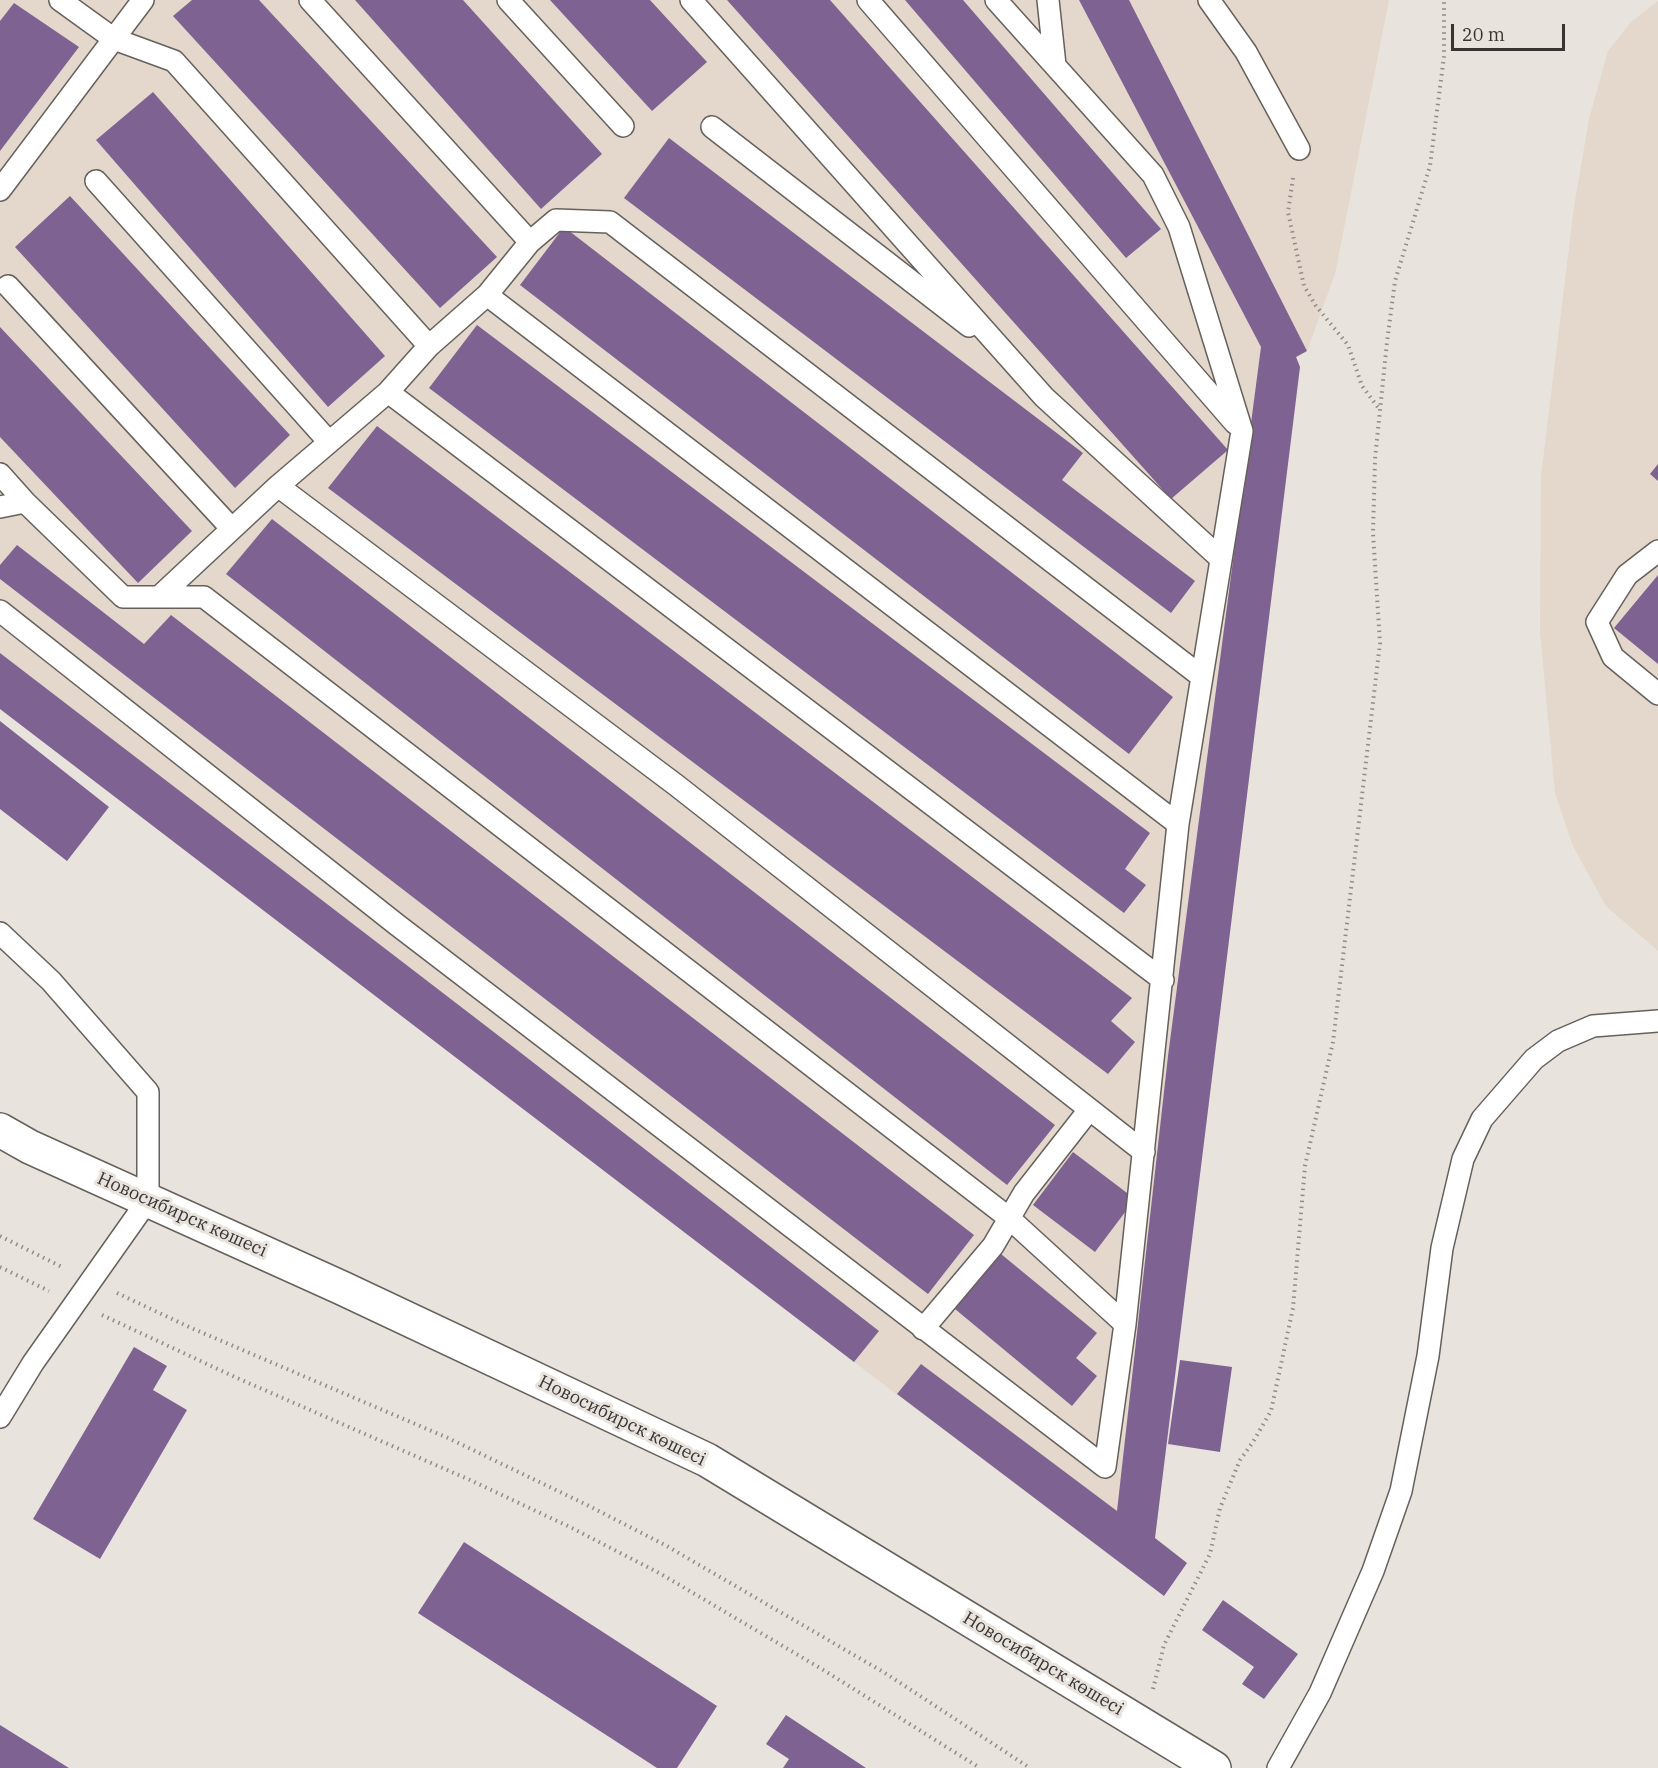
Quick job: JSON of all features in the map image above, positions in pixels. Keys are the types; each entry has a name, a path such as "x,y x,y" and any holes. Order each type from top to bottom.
{"main road":[{"name":"Новосибирск көшесі","path":"0,1130 30,1147 342,1288 707,1460 1144,1725 1198,1764"}],"lane":[{"path":"60,0 114,39 174,61 429,346"},
{"path":"0,190 144,0"},
{"path":"310,0 530,242"},
{"path":"508,0 623,126"},
{"path":"691,0 1044,397 1221,559"},
{"path":"868,0 1242,431"},
{"path":"0,611 396,924 1105,1467 1125,1324 1178,824 1242,431 1179,227 1153,175 996,0"},
{"path":"1048,0 1054,65"},
{"path":"1209,0 1245,52 1299,149"},
{"path":"712,127 1010,358"},
{"path":"96,181 329,442"},
{"path":"159,597 278,486 388,392 429,346 488,295 530,242 556,220 610,222 1202,677"},
{"path":"8,286 232,529"},
{"path":"488,295 1178,824"},
{"path":"388,392 1163,980"},
{"path":"0,474 24,502 123,597 204,597 1009,1218 1125,1324"},
{"path":"278,486 676,785 1144,1152"},
{"path":"0,507 24,502"},
{"path":"1658,551 1627,576 1597,622 1612,657 1658,694"},
{"path":"0,933 51,981 148,1092 148,1200 33,1363 0,1417"},
{"path":"1278,1768 1320,1693 1373,1571 1401,1491 1428,1356 1442,1248 1463,1159 1482,1119 1534,1059 1558,1041 1593,1026 1658,1021"},
{"path":"923,1329 993,1246 1024,1192 1089,1110"}],"path":[{"path":"1144,1725 1164,1645 1210,1554 1220,1508 1240,1460 1271,1411 1293,1308 1305,1166 1333,1042 1380,643 1372,533 1375,459 1387,342 1395,281 1430,166 1444,56 1444,0"},
{"path":"1299,149 1290,190 1288,212 1304,286 1316,306 1348,345 1362,386 1380,411"},
{"path":"0,1236 189,1327 448,1438 665,1545 885,1673 1030,1768"},
{"path":"0,1267 237,1378 470,1480 572,1528 661,1574 835,1677 980,1768"}],"shaded area":[{"path":"0,0 1389,0 1335,274 1307,351 1297,357 1300,367 1155,1538 1187,1563 1164,1596 0,709"},
{"path":"1658,1 1658,951 1606,906 1573,846 1555,793 1540,631 1541,476 1574,207 1589,119 1608,51 1631,22"}],"building":[{"path":"192,0 259,0 497,257 440,308 173,16"},
{"path":"355,0 463,0 602,154 541,209"},
{"path":"550,0 650,0 707,62 652,111"},
{"path":"727,0 830,0 1228,450 1171,499"},
{"path":"905,0 963,0 1161,229 1126,258"},
{"path":"1079,0 1129,0 1307,351 1296,357 1300,367 1155,1538 1187,1563 1164,1596 897,1394 921,1364 1117,1511 1168,1056 1261,347"},
{"path":"14,3 79,47 0,151 0,21"},
{"path":"153,92 385,356 328,407 96,140"},
{"path":"669,138 1083,453 1062,480 1195,581 1171,613 624,198"},
{"path":"70,196 290,435 235,488 15,247"},
{"path":"564,227 1173,697 1129,754 520,285"},
{"path":"477,325 1150,833 1125,869 1146,885 1124,913 429,388"},
{"path":"0,327 192,531 138,583 0,437"},
{"path":"377,426 1132,998 1111,1021 1135,1042 1108,1074 328,488"},
{"path":"1658,464 1658,481 1650,474"},
{"path":"272,519 1055,1125 1007,1185 226,574"},
{"path":"17,545 144,644 171,615 974,1235 928,1294 0,579 0,565"},
{"path":"1658,575 1658,664 1614,628"},
{"path":"0,653 879,1331 854,1362 0,709"},
{"path":"0,721 109,807 67,861 0,809"},
{"path":"1073,1152 1135,1199 1095,1252 1033,1205"},
{"path":"1001,1254 1097,1333 1076,1358 1097,1376 1072,1406 955,1309"},
{"path":"134,1347 167,1366 153,1390 187,1410 100,1559 33,1519"},
{"path":"1180,1360 1232,1367 1220,1452 1168,1444"},
{"path":"464,1542 717,1706 677,1768 657,1768 418,1613"},
{"path":"1223,1600 1298,1654 1264,1699 1242,1684 1254,1667 1202,1630"},
{"path":"786,1715 866,1768 783,1768 789,1759 766,1744"},
{"path":"0,1725 69,1768 0,1768"}]}
